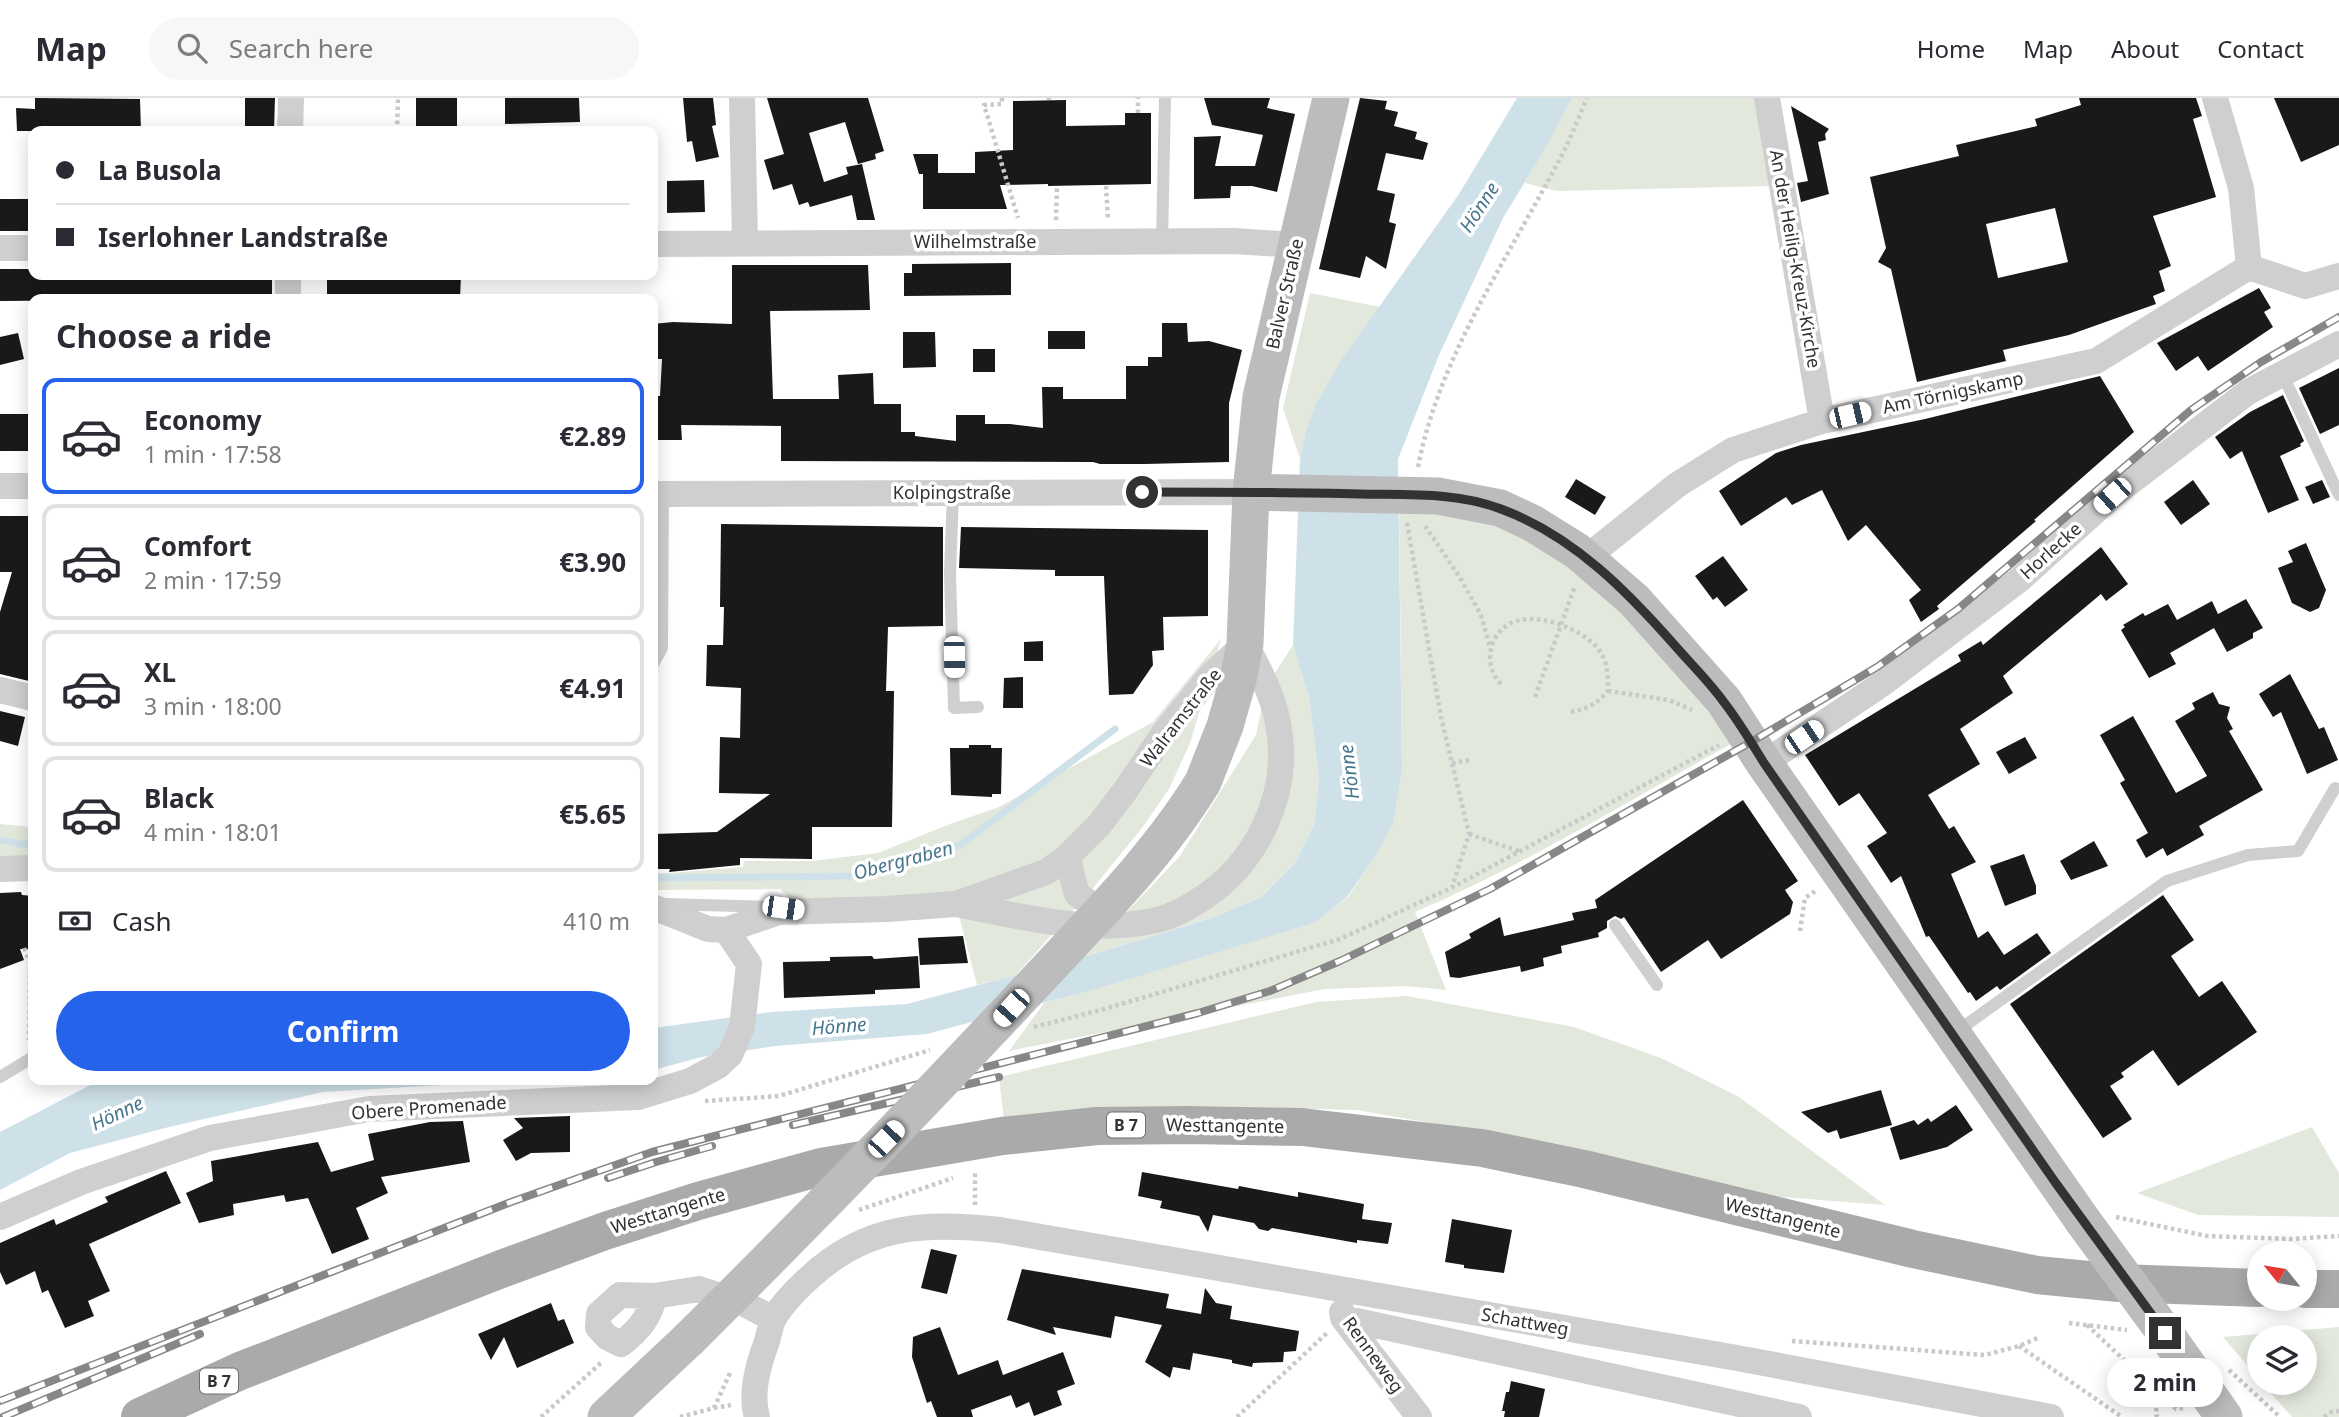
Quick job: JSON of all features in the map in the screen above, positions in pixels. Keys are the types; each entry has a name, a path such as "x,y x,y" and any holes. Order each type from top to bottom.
{"main road":[{"name":"Westtangente","path":"140,1417 240,1371 491,1273 605,1231 698,1201 821,1167 1002,1136 1097,1126 1302,1127 1482,1148 1584,1169 1937,1255 2025,1272 2108,1282 2247,1288"},
{"path":"2317,1289 2339,1289"}],"street":[{"path":"290,126 291,98"},
{"path":"742,98 745,243"},
{"name":"Balver Straße","path":"606,1417 795,1234 994,1026 1129,880 1182,816 1203,782 1226,726 1245,644 1251,492 1261,397 1331,98"},
{"name":"An der Heilig-Kreuz-Kirche","path":"1767,98 1822,421"},
{"path":"2215,98 2241,188 2249,267 2305,286 2339,276"},
{"name":"Wilhelmstraße","path":"658,244 1234,240 1296,245"},
{"path":"0,248 28,248"},
{"name":"Am Törnigskamp","path":"1586,558 1677,485 1732,450 1822,421 2096,361 2249,267"},
{"name":"Horlecke","path":"1764,763 1882,684 2019,580 2112,496 2248,392 2339,344"},
{"path":"0,486 28,486"},
{"path":"1251,492 1289,492 1412,504 1438,496 1500,508 1552,534 1586,558 1634,600 1724,701 1764,763 1953,1034 2096,1220 2151,1332 2220,1394"},
{"name":"Kolpingstraße","path":"658,494 1251,492"},
{"name":"Walramstraße","path":"726,930 779,912 956,904 1063,924 1092,926 1162,919 1188,908 1215,891 1234,874 1250,853 1274,803 1281,750 1278,721 1258,667 1245,644 1211,675 1164,733 1099,825 1067,857 1046,872 956,904"},
{"path":"0,690 28,697"},
{"path":"1067,857 1077,894 1119,924"},
{"path":"0,869 28,868"},
{"path":"658,908 708,929 726,930"},
{"name":"Obere Promenade","path":"0,1217 81,1182 210,1138 369,1109 638,1097 690,1081 718,1066 730,1055 737,1042 744,1012 749,964 726,930"},
{"name":"Schattweg","path":"773,1320 797,1290 818,1270 869,1238 928,1225 958,1225 1000,1230 1737,1358 2050,1417"},
{"path":"654,1296 652,1309 634,1335 621,1345 607,1337 598,1327 599,1314 620,1295 654,1296 699,1289 744,1304 773,1320 761,1357 753,1403 757,1417"},
{"name":"Renneweg","path":"1336,1290 1343,1318 1419,1417"},
{"name":"Schattweg","path":"1343,1318 1799,1417"}],"lane":[{"path":"1162,241 1165,98"},
{"path":"2282,373 2339,495"},
{"path":"953,493 950,573 954,708 978,707"},
{"path":"658,494 662,648 658,655"},
{"path":"1953,1034 2167,881 2248,855 2298,851 2335,788"},
{"path":"658,906 762,905 803,911"},
{"path":"1615,925 1657,985"},
{"path":"0,1077 28,1060"}],"path":[{"path":"397,126 398,98"},
{"path":"1002,98 1002,104 984,105 1025,242"},
{"path":"1138,98 1138,113"},
{"path":"1451,888 1469,834 1441,717 1412,504 1432,407 1471,321 1558,163 1587,98"},
{"path":"1106,186 1107,192"},
{"path":"1412,504 1481,615 1490,648 1489,660 1494,677 1501,684"},
{"path":"1535,697 1586,558"},
{"path":"1490,648 1500,632 1518,620 1539,619 1580,634 1598,649 1608,668 1608,691 1585,710 1570,712"},
{"path":"1608,691 1669,700 1692,711"},
{"path":"1027,1028 1101,1010 1340,939 1451,888 1521,852 1744,731"},
{"path":"1452,763 1471,760"},
{"path":"1469,834 1521,852"},
{"path":"1800,931 1805,898 1816,890"},
{"path":"24,948 28,958"},
{"path":"701,1101 779,1097 936,1048"},
{"path":"975,1208 976,1170"},
{"path":"2096,1220 2118,1217 2207,1236 2290,1239 2339,1236"},
{"path":"1237,1417 1343,1318"},
{"path":"2068,1323 2151,1332"},
{"path":"2087,1325 2176,1409 2220,1394 2280,1417"},
{"path":"1782,1341 1985,1355 2040,1337"},
{"path":"541,1417 621,1345"},
{"path":"2019,1346 2122,1417"},
{"path":"680,1417 714,1408 731,1372"},
{"path":"2157,1393 2158,1417"},
{"path":"2323,1417 2330,1412 2339,1411"}],"shaded area":[{"path":"1572,98 1756,98 1771,186 1556,191 1525,183"},
{"path":"1310,293 1380,307 1342,361 1321,397 1312,416 1300,459 1283,408"},
{"path":"1399,503 1466,508 1568,554 1740,739 1539,852 1415,912 1446,990 1406,986 1324,989 1009,1051 1044,1003 1313,923 1348,897 1375,857 1402,764"},
{"path":"1221,639 1190,743 1169,789 1142,828 1093,888 1016,975 977,985 956,904 803,911 780,889 658,890 658,873 743,867 744,861 812,861 878,853 999,807 1153,722"},
{"path":"1293,645 1309,698 1319,779 1314,825 1295,863 1261,897 1212,918 1084,957 1180,856 1256,735 1266,687"},
{"path":"0,824 28,827 28,868 0,868"},
{"path":"1407,996 1574,1027 1661,1058 1739,1097 1885,1205 1757,1195 1487,1133 1357,1110 1200,1106 1004,1121 999,1077 1316,1002"},
{"path":"2312,1127 2339,1173 2339,1217 2198,1215 2137,1193"},
{"path":"2339,1327 2339,1417 2292,1417 2273,1395 2317,1395 2317,1329"},
{"path":"2247,1335 2247,1365 2223,1337"}],"water":[{"name":"Hönne","path":"1517,98 1572,98 1503,218 1439,355 1398,459 1402,769 1393,823 1375,857 1347,897 1314,923 1106,986 927,1034 775,1046 702,1057 658,1069 658,1027 771,1012 907,1004 1084,957 1212,918 1261,897 1295,863 1314,825 1319,779 1309,698 1293,645 1300,459 1306,431 1316,404 1340,362 1459,194"},
{"name":"Hönne","path":"90,1085 441,1085 323,1092 169,1127 70,1153 0,1190 0,1132"}],"building":[{"path":"35,98 140,99 141,126 28,126 28,131 17,131 16,108 35,109"},
{"path":"245,98 275,98 274,126 245,126"},
{"path":"416,98 457,98 457,126 416,126"},
{"path":"505,98 579,98 580,122 505,124"},
{"path":"683,98 713,98 716,125 712,126 719,157 696,162 692,141 687,142"},
{"path":"767,98 868,98 884,151 875,154 876,159 858,164 845,122 809,133 824,182 848,174 846,167 862,164 875,220 857,220 852,195 810,207 808,202 799,205 792,184 773,190 764,160 784,154"},
{"path":"1204,98 1270,98 1267,108 1295,114 1277,192 1252,186 1231,186 1230,198 1194,199 1194,137 1221,136 1215,166 1255,166 1263,135 1212,125"},
{"path":"1360,98 1387,101 1385,109 1398,112 1394,126 1417,132 1415,139 1428,143 1423,160 1386,153 1377,190 1395,194 1389,222 1396,224 1386,269 1366,256 1360,278 1319,269"},
{"path":"2079,98 2196,98 2202,116 2193,119 2216,197 2153,216 2171,266 2159,271 2165,291 2153,296 2156,304 2069,335 2003,350 2006,361 1917,382 1891,269 1878,262 1886,248 1870,177 1959,156 1956,145 2037,126 2035,119 2081,105","holes":["2055,208 2068,262 1998,278 1986,224"]},
{"path":"2274,98 2339,98 2339,145 2301,162"},
{"path":"1066,100 1066,126 1125,125 1125,113 1151,113 1151,184 1000,185 1007,209 923,209 923,174 919,174 913,154 938,154 938,173 975,173 975,152 1013,150 1013,101"},
{"path":"1791,106 1829,129 1825,134 1826,140 1818,142 1829,194 1801,202 1797,183 1808,181"},
{"path":"704,180 705,212 667,213 667,181"},
{"path":"0,199 28,199 28,231 0,231"},
{"path":"1011,263 1011,295 904,296 904,273 912,273 912,264"},
{"path":"732,265 868,265 870,310 770,311 773,399 839,399 838,375 873,373 874,404 901,404 901,432 915,432 915,436 956,441 956,415 985,415 985,424 1043,428 1042,387 1063,387 1063,399 1126,399 1126,366 1148,366 1148,357 1162,357 1162,323 1187,323 1188,342 1209,341 1242,350 1229,403 1229,462 1100,464 781,461 781,426 681,425 682,440 658,440 658,396 662,359 658,359 658,324 732,324"},
{"path":"0,269 28,269 28,280 272,280 272,294 28,294 28,301 0,301"},
{"path":"327,280 461,280 460,294 327,294"},
{"path":"2259,288 2271,308 2264,312 2273,327 2208,371 2198,356 2176,371 2157,343"},
{"path":"1048,331 1085,331 1085,349 1048,349"},
{"path":"903,332 935,332 936,367 903,368"},
{"path":"18,333 24,359 0,365 0,337"},
{"path":"973,349 995,349 995,372 973,372"},
{"path":"2339,368 2339,425 2320,434 2299,388"},
{"path":"2100,376 2134,432 1937,606 1939,609 1921,622 1909,600 1921,590 1866,525 1848,541 1822,490 1792,505 1786,497 1741,526 1719,491 1776,453 1801,445 1925,419"},
{"path":"2283,395 2304,441 2301,446 2280,456 2299,500 2268,513 2242,451 2230,459 2215,437 2250,412"},
{"path":"0,414 28,414 28,451 0,451"},
{"path":"1576,479 1606,497 1595,515 1565,497"},
{"path":"2193,480 2210,504 2181,525 2164,502"},
{"path":"2322,480 2330,497 2313,504 2305,487"},
{"path":"0,516 28,516 28,681 0,674 0,612 12,572 0,572"},
{"path":"721,524 943,527 943,626 888,627 886,691 894,691 892,827 812,827 812,859 740,858 740,865 669,872 670,869 658,869 658,834 717,832 770,794 719,793 720,737 740,738 741,688 706,686 707,645 723,645 724,607 720,607"},
{"path":"961,527 1208,530 1208,616 1163,617 1164,650 1152,651 1153,665 1133,694 1109,695 1104,576 1055,576 1055,570 959,568"},
{"path":"2306,543 2326,590 2319,608 2310,612 2292,603 2278,568 2293,562 2288,551"},
{"path":"2101,547 2128,584 2106,601 2101,594 2003,676 2013,693 1960,729 1980,764 1928,795 1949,829 1954,826 1976,862 1951,874 1978,938 1988,931 2004,955 2037,933 2051,953 2000,990 1997,986 1976,1001 1929,936 1926,937 1901,876 1891,883 1867,846 1887,833 1859,793 1839,806 1805,755 1961,661 1958,655 1981,641 1983,645"},
{"path":"1723,556 1748,590 1725,607 1717,597 1713,600 1695,576"},
{"path":"2246,599 2263,628 2253,633 2253,638 2227,652 2214,628 2170,653 2176,664 2149,678 2121,630 2125,627 2123,625 2143,613 2145,616 2168,604 2177,620 2212,601 2218,614"},
{"path":"1043,641 1043,661 1024,661 1024,642"},
{"path":"2290,674 2319,729 2324,727 2338,760 2307,774 2281,712 2273,717 2259,694"},
{"path":"1023,677 1023,708 1003,708 1004,678"},
{"path":"2213,692 2219,704 2230,707 2227,718 2233,729 2229,731 2263,790 2199,826 2204,835 2167,856 2163,848 2146,858 2136,840 2148,833 2120,783 2125,780 2100,735 2133,716 2176,793 2207,776 2175,721 2195,709 2192,703"},
{"path":"0,711 25,717 18,746 0,741"},
{"path":"2025,737 2037,758 2009,774 1996,752"},
{"path":"969,745 1002,748 1001,794 992,794 992,797 951,795 950,748 969,748"},
{"path":"1743,800 1798,881 1785,890 1793,902 1790,914 1721,959 1708,940 1661,972 1624,917 1621,919 1615,916 1607,921 1607,928 1598,933 1599,937 1561,946 1562,953 1543,958 1544,966 1521,972 1520,966 1459,978 1450,977 1445,952 1471,938 1469,934 1500,917 1504,936 1574,920 1572,913 1597,908 1595,900"},
{"path":"2094,841 2108,866 2071,880 2060,861"},
{"path":"2024,854 2036,886 2036,894 2005,906 1990,866"},
{"path":"21,892 22,895 28,896 28,949 20,949 24,960 0,969 0,893"},
{"path":"2163,895 2194,940 2171,956 2199,997 2222,981 2257,1032 2178,1086 2153,1050 2121,1073 2124,1077 2110,1086 2132,1119 2103,1138 2010,1004"},
{"path":"963,936 968,963 920,965 918,938"},
{"path":"872,956 874,959 918,956 920,988 875,990 875,994 784,998 783,962 830,961 830,957"},
{"path":"1881,1090 1892,1125 1840,1139 1837,1130 1828,1133 1801,1112"},
{"path":"1956,1105 1973,1130 1947,1147 1900,1160 1890,1128 1914,1120 1918,1125 1928,1118 1931,1122"},
{"path":"570,1116 570,1152 531,1153 516,1161 503,1140 523,1128 514,1118"},
{"path":"463,1121 470,1162 381,1177 388,1193 356,1208 369,1239 332,1254 308,1198 286,1202 284,1195 233,1204 234,1215 199,1223 186,1193 213,1181 211,1161 318,1142 331,1172 374,1160 368,1134 430,1122"},
{"path":"166,1171 181,1203 89,1244 110,1291 88,1301 94,1316 65,1328 48,1290 42,1293 35,1271 6,1285 0,1272 0,1243 54,1219 56,1225 108,1202 105,1197"},
{"path":"1142,1172 1238,1189 1239,1186 1298,1197 1298,1192 1364,1204 1362,1219 1392,1223 1388,1244 1357,1240 1357,1243 1272,1228 1268,1231 1259,1229 1254,1223 1213,1215 1208,1232 1199,1216 1160,1208 1162,1201 1138,1196"},
{"path":"1452,1219 1512,1230 1504,1273 1464,1268 1464,1265 1445,1262"},
{"path":"931,1249 957,1255 947,1294 921,1288"},
{"path":"1022,1269 1169,1294 1166,1308 1201,1314 1205,1288 1216,1303 1232,1306 1230,1319 1299,1331 1296,1351 1284,1352 1283,1362 1253,1363 1252,1367 1232,1363 1232,1360 1193,1353 1190,1370 1173,1367 1170,1378 1145,1362 1162,1325 1115,1316 1111,1338 1053,1327 1056,1335 1007,1320"},
{"path":"551,1303 558,1321 564,1319 574,1343 517,1368 504,1337 491,1360 478,1334"},
{"path":"940,1327 958,1375 998,1360 1003,1375 1063,1352 1075,1384 1057,1391 1062,1405 1034,1416 1029,1402 1016,1408 1011,1395 971,1410 973,1417 937,1417 931,1401 927,1403 912,1357 913,1337"},
{"path":"1511,1381 1545,1389 1539,1417 1504,1417 1505,1411 1502,1411"}],"waterway":[{"name":"Obergraben","path":"658,878 854,876 960,845 1115,729"},
{"name":"Obergraben","path":"0,840 28,844"}],"railway":[{"path":"0,1401 511,1202 652,1152 1198,1013 1270,991 1340,961 1490,889 1751,742 1877,667 1958,609 2191,410 2261,362 2339,317"},
{"path":"793,1125 999,1077"},
{"path":"608,1178 712,1146"},
{"path":"3,1417 200,1334"}],"route":[{"path":"1142,492 1438,496 1470,501 1500,508 1532,523 1561,539 1603,572 1634,600 1724,701 1764,763 2055,1182 2165,1333"}]}
